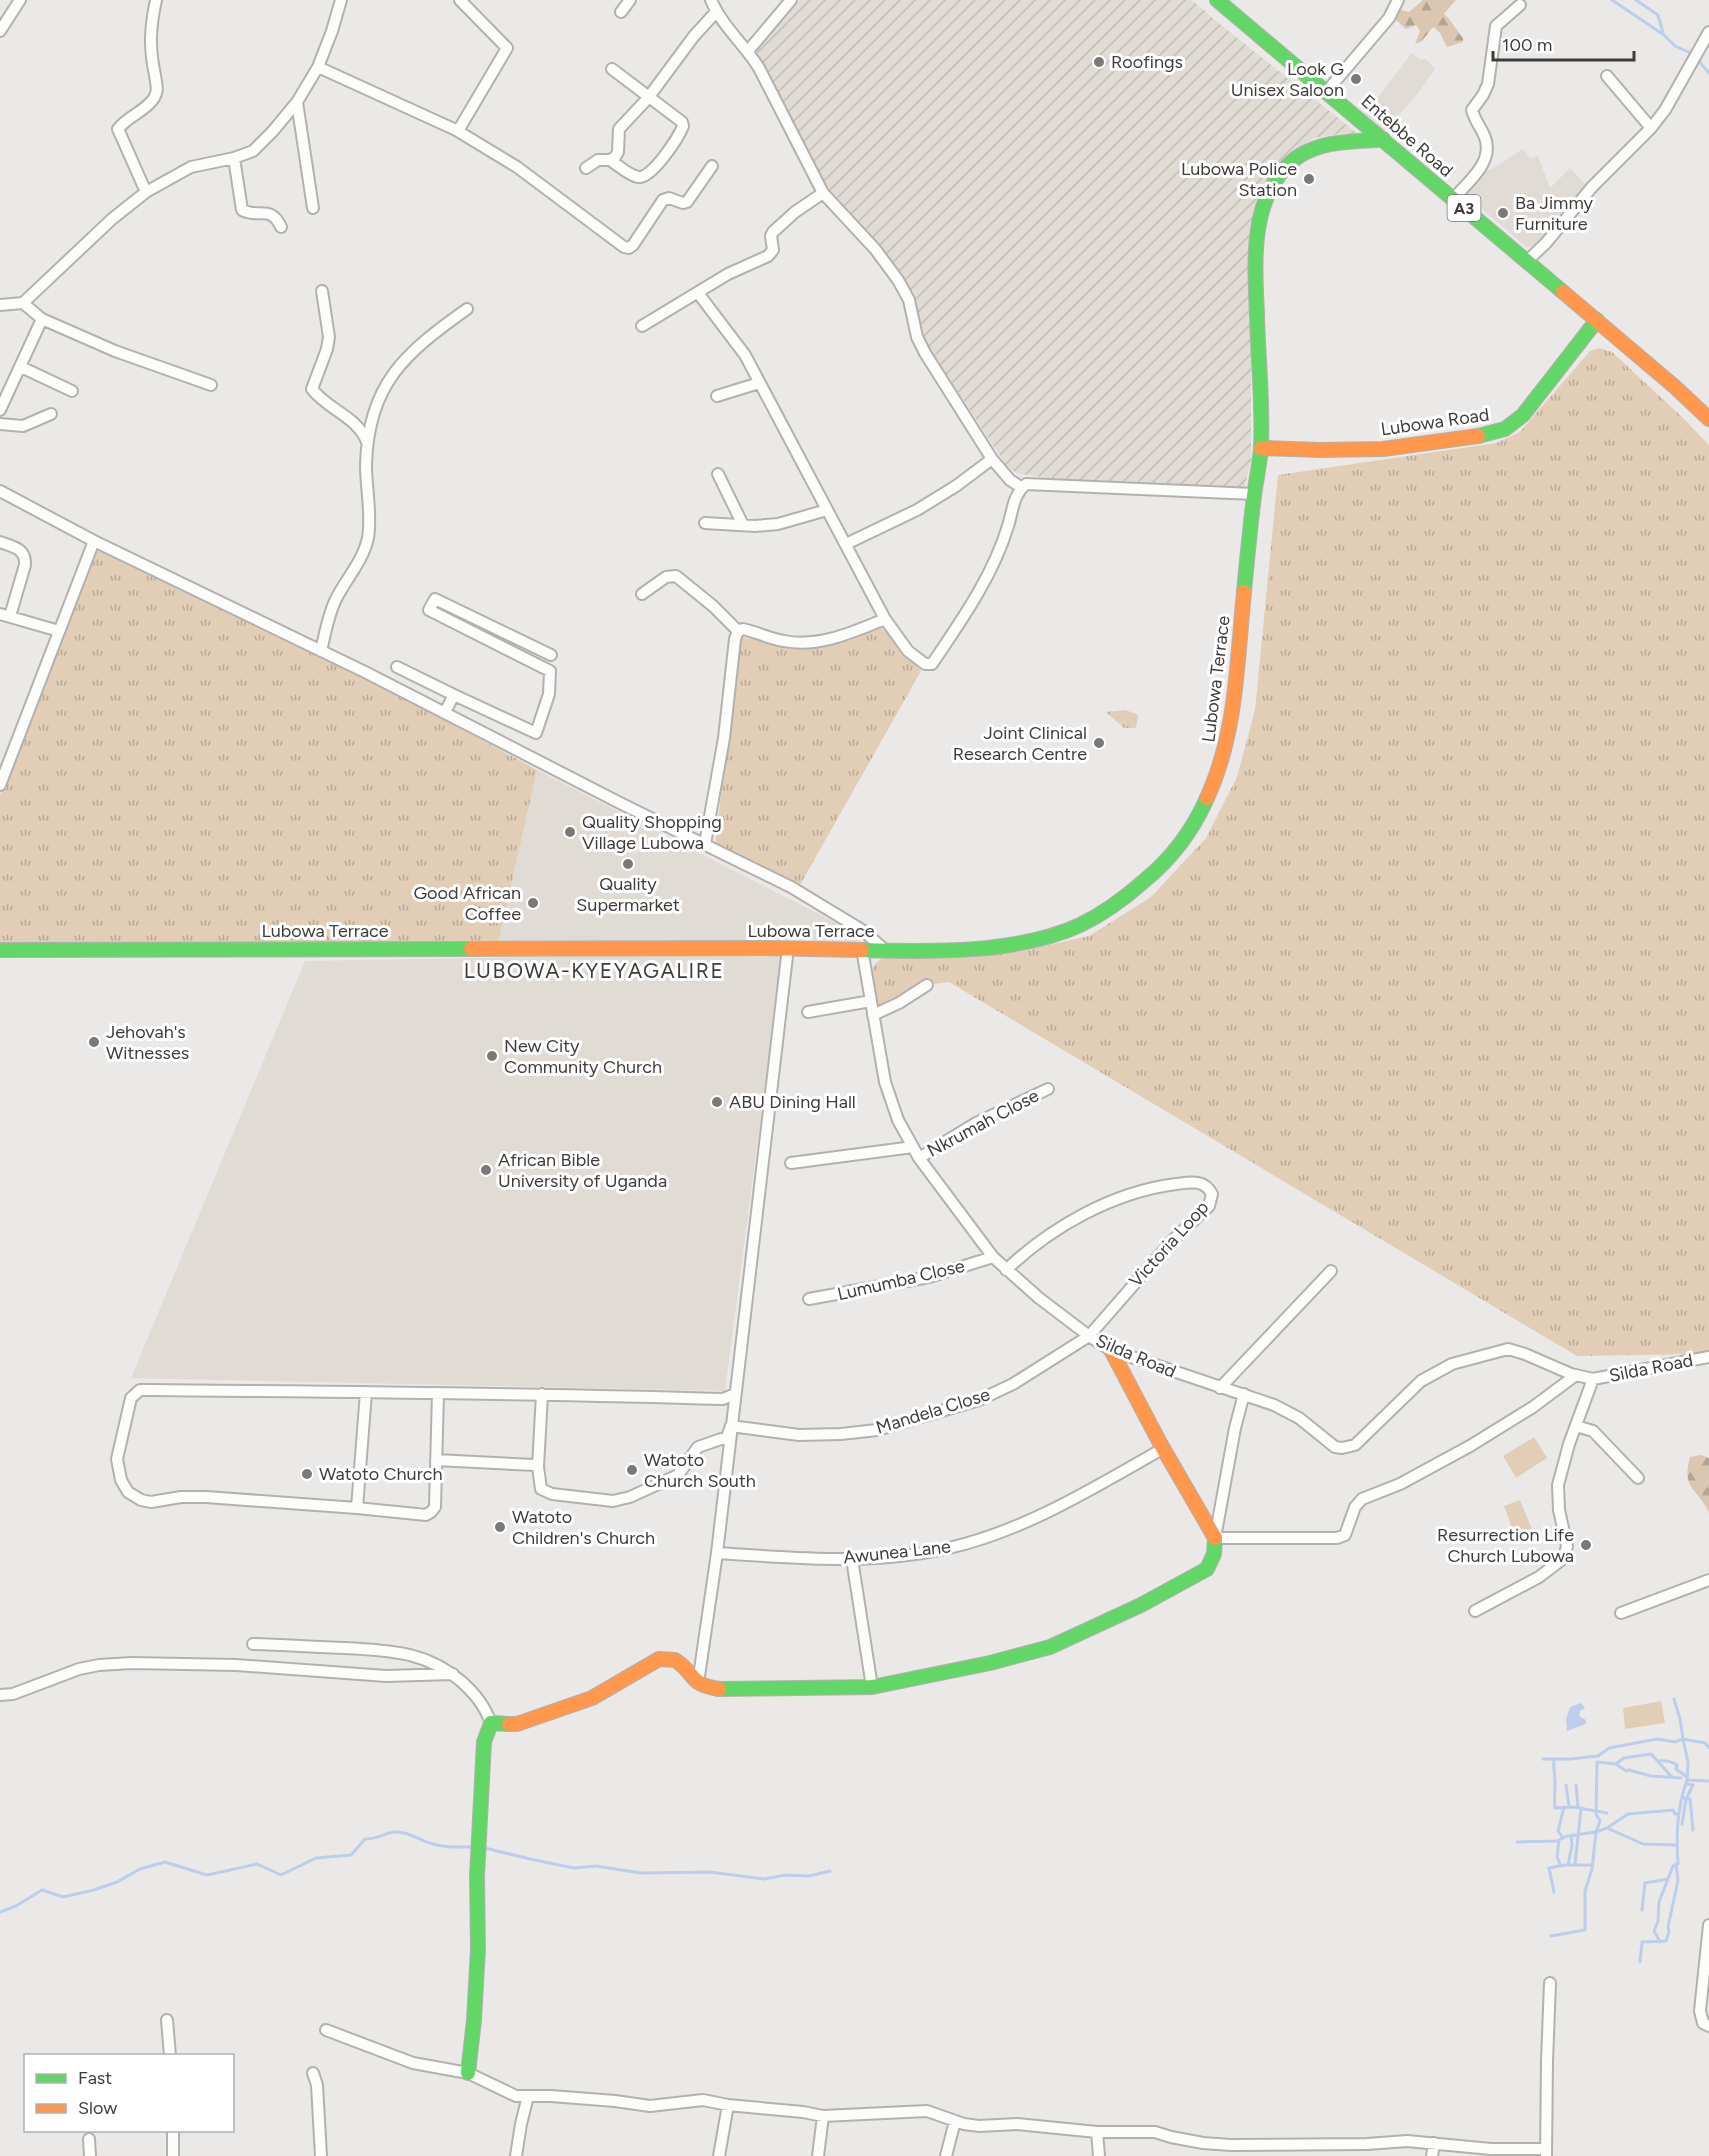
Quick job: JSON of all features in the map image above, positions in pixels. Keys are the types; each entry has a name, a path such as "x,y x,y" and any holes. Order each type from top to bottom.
{"street":[{"path":"0,31 20,0"},
{"path":"146,192 118,129 156,97 158,89 150,39 156,0"},
{"path":"0,305 23,303 112,219 146,192 191,167 234,158 253,151 297,102 318,67 341,0"},
{"path":"458,131 507,48 460,0"},
{"path":"621,12 630,0"},
{"path":"711,0 716,12 759,68 823,194 874,249 898,280 909,300 921,346 992,459 1010,480 1022,488"},
{"path":"748,51 790,0"},
{"name":"Entebbe Road","path":"1217,0 1676,387 1709,419"},
{"path":"1327,91 1389,18 1398,0"},
{"path":"1453,199 1480,170 1484,162 1487,151 1486,142 1472,110 1488,84 1496,26 1520,5"},
{"path":"610,160 618,152 619,129 648,98 683,50 716,12"},
{"path":"1527,261 1546,243 1592,187 1651,128 1665,110 1709,32"},
{"path":"318,67 458,131 517,167 624,247 629,248 633,245 663,200 669,198 683,203 687,202 712,166"},
{"path":"586,168 598,160 610,160 631,174 644,177 650,174 682,129 682,122 612,69"},
{"path":"1607,76 1651,128"},
{"path":"297,102 313,208"},
{"name":"Lubowa Terrace","path":"0,950 788,948 932,950 988,947 1035,940 1080,925 1125,898 1153,875 1172,852 1196,820 1217,780 1228,744 1254,494 1261,448 1255,258 1257,234 1268,195 1291,162 1305,151 1320,146 1383,139"},
{"path":"234,158 242,210 272,215 281,227"},
{"path":"642,326 728,274 768,256 773,250 774,244 771,236 773,232 795,212 823,194"},
{"path":"322,291 329,337 327,349 312,389 354,422 364,433 368,442"},
{"path":"698,293 745,355 885,619 908,651 922,663 932,664 967,611 992,565 1009,525 1017,493 1026,484 1254,494"},
{"path":"23,303 42,319 115,351 211,385"},
{"path":"321,651 332,607 358,562 368,537 368,442 385,384 420,344 467,309"},
{"path":"0,410 42,319"},
{"name":"Lubowa Road","path":"1261,448 1383,449 1436,443 1490,434 1505,429 1523,415 1597,320"},
{"path":"21,367 72,392"},
{"path":"717,396 759,383"},
{"path":"0,424 23,426 51,414"},
{"path":"846,544 917,510 956,486 992,459"},
{"path":"718,474 743,525"},
{"path":"0,491 94,541 445,712 622,804 791,887 862,930 884,949"},
{"path":"705,523 778,524 826,510"},
{"path":"0,785 94,541"},
{"path":"0,542 21,550 26,558 5,615 59,631"},
{"path":"642,594 666,577 676,576 738,632"},
{"path":"397,667 536,733 549,694 550,671 429,610 435,599 551,655"},
{"path":"705,844 721,760 735,639 738,632 743,629 784,641 807,644 849,633 885,619"},
{"path":"445,712 454,695"},
{"path":"698,1683 717,1553 788,948"},
{"name":"Silda Road","path":"862,949 885,1082 898,1120 919,1158 993,1257 1089,1336 1111,1350 1274,1405 1299,1418 1335,1447 1342,1448 1355,1445 1421,1381 1452,1364 1508,1349 1576,1376 1593,1379 1709,1357"},
{"path":"873,1015 899,1003 927,985"},
{"path":"808,1012 871,1001"},
{"name":"Nkrumah Close","path":"919,1158 976,1123 1048,1089"},
{"path":"791,1163 913,1147"},
{"name":"Victoria Loop","path":"1006,1270 1037,1243 1116,1199 1161,1186 1190,1182 1202,1183 1208,1187 1212,1194 1209,1206 1171,1242 1089,1336"},
{"name":"Lumumba Close","path":"809,1299 929,1277 993,1257"},
{"path":"1220,1388 1331,1271"},
{"name":"Mandela Close","path":"731,1426 799,1435 877,1430 979,1400 1013,1384 1089,1336"},
{"path":"1111,1350 1215,1538"},
{"path":"1215,1538 1337,1538 1345,1534 1355,1507 1362,1499 1400,1484 1470,1446 1533,1407 1576,1376"},
{"name":"Silda Road","path":"1475,1611 1539,1577 1564,1558 1567,1546 1559,1510 1558,1485 1593,1379"},
{"path":"438,1393 435,1507 426,1515 206,1497 181,1497 152,1502 141,1500 128,1492 121,1480 117,1459 131,1398 140,1390 542,1394 723,1399 735,1394"},
{"path":"357,1508 366,1392"},
{"path":"542,1394 538,1467 542,1489 552,1494 613,1501 630,1497 678,1475 698,1447 727,1437 731,1426"},
{"path":"491,1723 517,1724 557,1711 592,1698 659,1659 670,1657 676,1660 698,1683 720,1689 872,1687 990,1664 1058,1644 1141,1605 1207,1569 1214,1559 1215,1538 1235,1428 1244,1394"},
{"path":"1576,1426 1593,1431 1638,1478"},
{"name":"Awunea Lane","path":"717,1553 852,1560 925,1553 1005,1531 1085,1492 1164,1448"},
{"path":"436,1460 538,1467"},
{"path":"852,1560 872,1687"},
{"path":"1621,1613 1709,1581"},
{"path":"253,1644 401,1652 428,1659 453,1674 482,1702 491,1723 484,1742 482,1818 477,1876 478,1949 468,2073"},
{"path":"0,1695 13,1694 79,1669 132,1663 236,1665 386,1676 453,1674"},
{"path":"1709,1925 1700,2011 1703,2023 1709,2026"},
{"path":"326,2030 413,2063 468,2073 516,2096 615,2101 650,2106 703,2100 823,2116 927,2111 955,2121 979,2126 1017,2124 1097,2132 1155,2132 1203,2143 1231,2145 1367,2144 1407,2141 1546,2152 1550,1983"},
{"path":"167,2020 170,2054"},
{"path":"313,2073 317,2085 321,2156"},
{"path":"516,2156 528,2096"},
{"path":"719,2156 728,2105"},
{"path":"818,2156 823,2116"},
{"path":"946,2156 955,2121"},
{"path":"173,2132 173,2156"},
{"path":"1097,2132 1099,2156"},
{"path":"89,2139 90,2156"},
{"path":"1432,2156 1434,2143"},
{"path":"1316,2144 1317,2156"},
{"path":"1366,2156 1367,2144"}],"shaded area":[{"path":"800,0 1192,0 1362,137 1339,134 1314,138 1284,158 1268,179 1258,205 1251,261 1251,461 1244,489 1164,487 1048,478 1016,473 1006,465 927,345 913,298 882,248 828,188 756,52"},
{"path":"1412,53 1420,60 1426,59 1435,69 1416,96 1384,131 1365,114"},
{"path":"1523,149 1530,159 1538,156 1550,188 1570,168 1589,188 1547,238 1527,248 1463,192 1484,166 1490,170"},
{"path":"537,770 854,932 862,940 857,943 537,942 498,944"},
{"name":"African Bible University of Uganda","path":"782,953 725,1391 131,1378 305,961"}],"green space":[{"path":"1423,0 1456,0 1444,14 1463,38 1463,42 1447,47 1440,33 1433,27 1421,42 1415,44 1420,31 1416,25 1406,29 1395,19 1398,9 1409,12"},
{"path":"1599,348 1612,352 1709,445 1709,1352 1698,1354 1577,1356 949,982 918,983 900,997 877,1009 872,972 874,965 881,959 1017,952 1089,936 1151,897 1206,838 1237,777 1255,710 1278,475 1496,443 1520,432 1590,351"},
{"path":"97,551 214,603 323,657 537,770 498,944 0,943 0,795"},
{"path":"881,626 921,671 800,885 715,844 741,637 761,639 792,649 852,640"},
{"path":"1125,710 1137,714 1136,728 1124,728 1106,712"},
{"path":"1534,1437 1547,1458 1516,1478 1503,1456"},
{"path":"1701,1455 1709,1458 1709,1513 1689,1483 1688,1476 1690,1457"},
{"path":"1520,1500 1533,1532 1516,1539 1504,1506"},
{"path":"1661,1701 1665,1723 1625,1729 1623,1708"}],"water":[{"path":"1581,1703 1585,1708 1580,1711 1579,1716 1586,1720 1586,1724 1567,1731 1566,1719 1570,1707"}],"waterway":[{"path":"1612,0 1664,35 1675,46 1693,54"},
{"path":"1636,0 1658,15 1663,33"},
{"path":"1697,59 1709,73"},
{"path":"1674,1699 1683,1739 1705,1743 1709,1748"},
{"path":"1543,1759 1598,1756 1609,1748 1657,1739 1675,1742 1683,1739 1688,1762 1687,1780 1709,1781"},
{"path":"1616,1764 1624,1758 1651,1754 1672,1777"},
{"path":"1554,1759 1555,1808 1573,1807 1607,1813"},
{"path":"1659,1761 1668,1761 1677,1765 1676,1769 1687,1777"},
{"path":"1597,1762 1616,1764 1626,1771 1651,1776 1681,1778"},
{"path":"1551,1936 1585,1930 1585,1891 1592,1869 1596,1832 1600,1821 1596,1814 1597,1762"},
{"path":"1640,1962 1642,1942 1666,1941 1669,1932 1668,1927 1678,1880 1676,1864 1678,1864 1678,1821 1687,1780"},
{"path":"1682,1824 1686,1799 1693,1785 1686,1784"},
{"path":"1566,1785 1569,1806"},
{"path":"1576,1785 1578,1808"},
{"path":"1684,1798 1690,1799 1693,1830"},
{"path":"1563,1838 1558,1831 1564,1807"},
{"path":"1575,1865 1581,1808"},
{"path":"1517,1842 1557,1841 1567,1836 1596,1832 1607,1828 1628,1814 1673,1810 1675,1814 1678,1814"},
{"path":"1607,1828 1643,1844 1676,1845"},
{"path":"0,1912 16,1906 42,1890 63,1897 94,1890 117,1882 140,1869 165,1862 207,1875 257,1864 281,1875 316,1858 351,1855 365,1839 393,1832 406,1833 428,1843 442,1846 470,1847"},
{"path":"1568,1865 1572,1845 1571,1835"},
{"path":"1559,1840 1557,1857 1561,1866"},
{"path":"485,1848 574,1868 596,1866 641,1873 710,1872 764,1879 786,1875 809,1876 830,1871"},
{"path":"1660,1942 1654,1931 1658,1921 1659,1902 1673,1866 1676,1864"},
{"path":"1554,1892 1549,1868 1565,1865 1593,1865"},
{"path":"1642,1910 1645,1883 1668,1879"}],"traffic: fast":[{"path":"1217,0 1563,292"},
{"path":"1244,592 1261,447 1256,276 1257,235 1261,215 1276,179 1299,156 1321,146 1383,139"},
{"path":"1478,436 1505,429 1523,415 1597,320"},
{"path":"862,950 944,951 1001,946 1056,934 1080,925 1121,899 1154,872 1188,833 1207,798"},
{"path":"0,950 471,949"},
{"path":"719,1689 872,1687 990,1663 1050,1647 1141,1605 1207,1569 1214,1554 1215,1538"},
{"path":"468,2073 478,1949 477,1876 484,1742 491,1723 509,1724"}],"traffic: slow":[{"path":"1563,292 1675,387 1709,419"},
{"path":"1261,448 1383,449 1478,436"},
{"path":"1207,798 1217,773 1230,722 1244,592"},
{"path":"471,949 862,950"},
{"path":"1111,1350 1160,1443 1215,1538"},
{"path":"509,1724 517,1724 592,1698 659,1659 675,1660 697,1681 719,1689"}],"place":[{"name":"Roofings","path":"1099,62"},
{"name":"Look G Unisex Saloon","path":"1356,79"},
{"name":"Lubowa Police Station","path":"1309,179"},
{"name":"Ba Jimmy Furniture","path":"1503,213"},
{"name":"Joint Clinical Research Centre","path":"1099,743"},
{"name":"Quality Shopping Village Lubowa","path":"570,832"},
{"name":"Quality Supermarket","path":"628,864"},
{"name":"Good African Coffee","path":"533,903"},
{"name":"Jehovah's Witnesses","path":"94,1042"},
{"name":"New City Community Church","path":"492,1056"},
{"name":"ABU Dining Hall","path":"717,1102"},
{"name":"African Bible University of Uganda","path":"486,1170"},
{"name":"Watoto Church South","path":"632,1470"},
{"name":"Watoto Church","path":"307,1474"},
{"name":"Watoto Children's Church","path":"500,1527"},
{"name":"Resurrection Life Church Lubowa","path":"1586,1545"}],"district":[{"name":"LUBOWA-KYEYAGALIRE","path":"594,970"}]}
